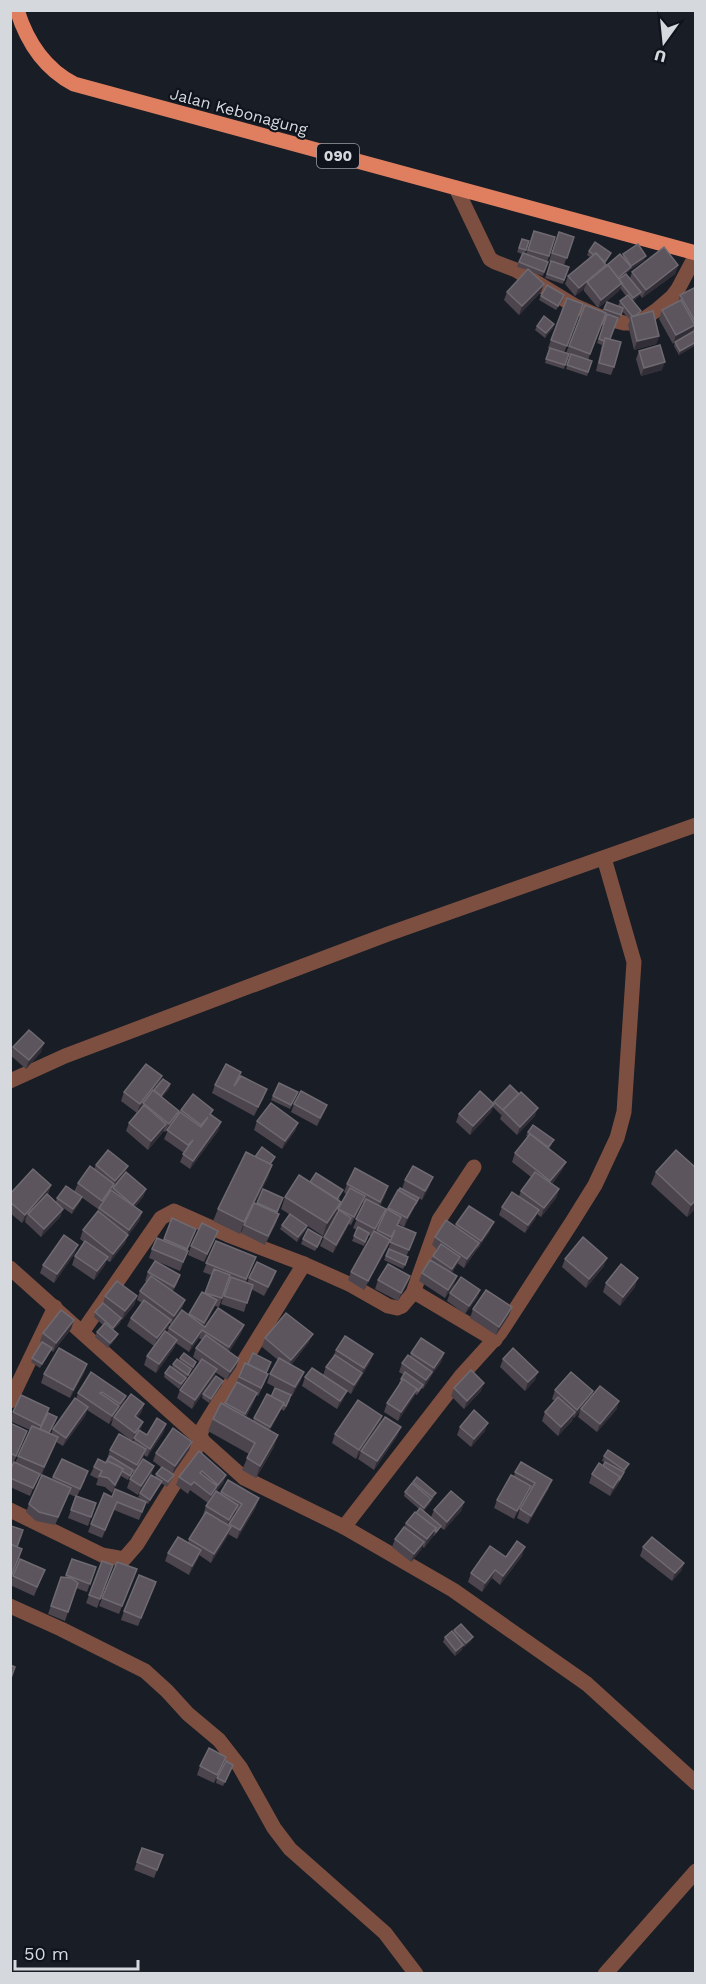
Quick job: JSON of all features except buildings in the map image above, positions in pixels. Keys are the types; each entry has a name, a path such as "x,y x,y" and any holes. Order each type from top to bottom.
{"main road":[{"name":"Jalan Kebonagung","path":"17,10 26,32 45,62 60,76 74,84 696,254"}],"street":[{"path":"456,188 490,259 516,270 575,306 598,316 624,323 634,323 644,319 672,297 696,254"},
{"path":"10,1081 65,1056 377,938 696,825"},
{"path":"344,1527 461,1376 495,1340 595,1185 617,1138 624,1112 634,962 604,858"},
{"path":"83,1331 161,1218 174,1211 228,1235 304,1264 351,1285 388,1306 397,1308 402,1306 413,1293 439,1220 474,1167"},
{"path":"10,1510 102,1555 124,1559 137,1544 304,1264"},
{"path":"10,1268 83,1331 244,1478 344,1527 453,1590 587,1684 696,1783"},
{"path":"413,1293 495,1340"},
{"path":"10,1401 55,1307"},
{"path":"10,1606 145,1671 188,1714 219,1740 240,1767 274,1828 288,1847 385,1933 416,1974"},
{"path":"605,1974 696,1871"}]}
